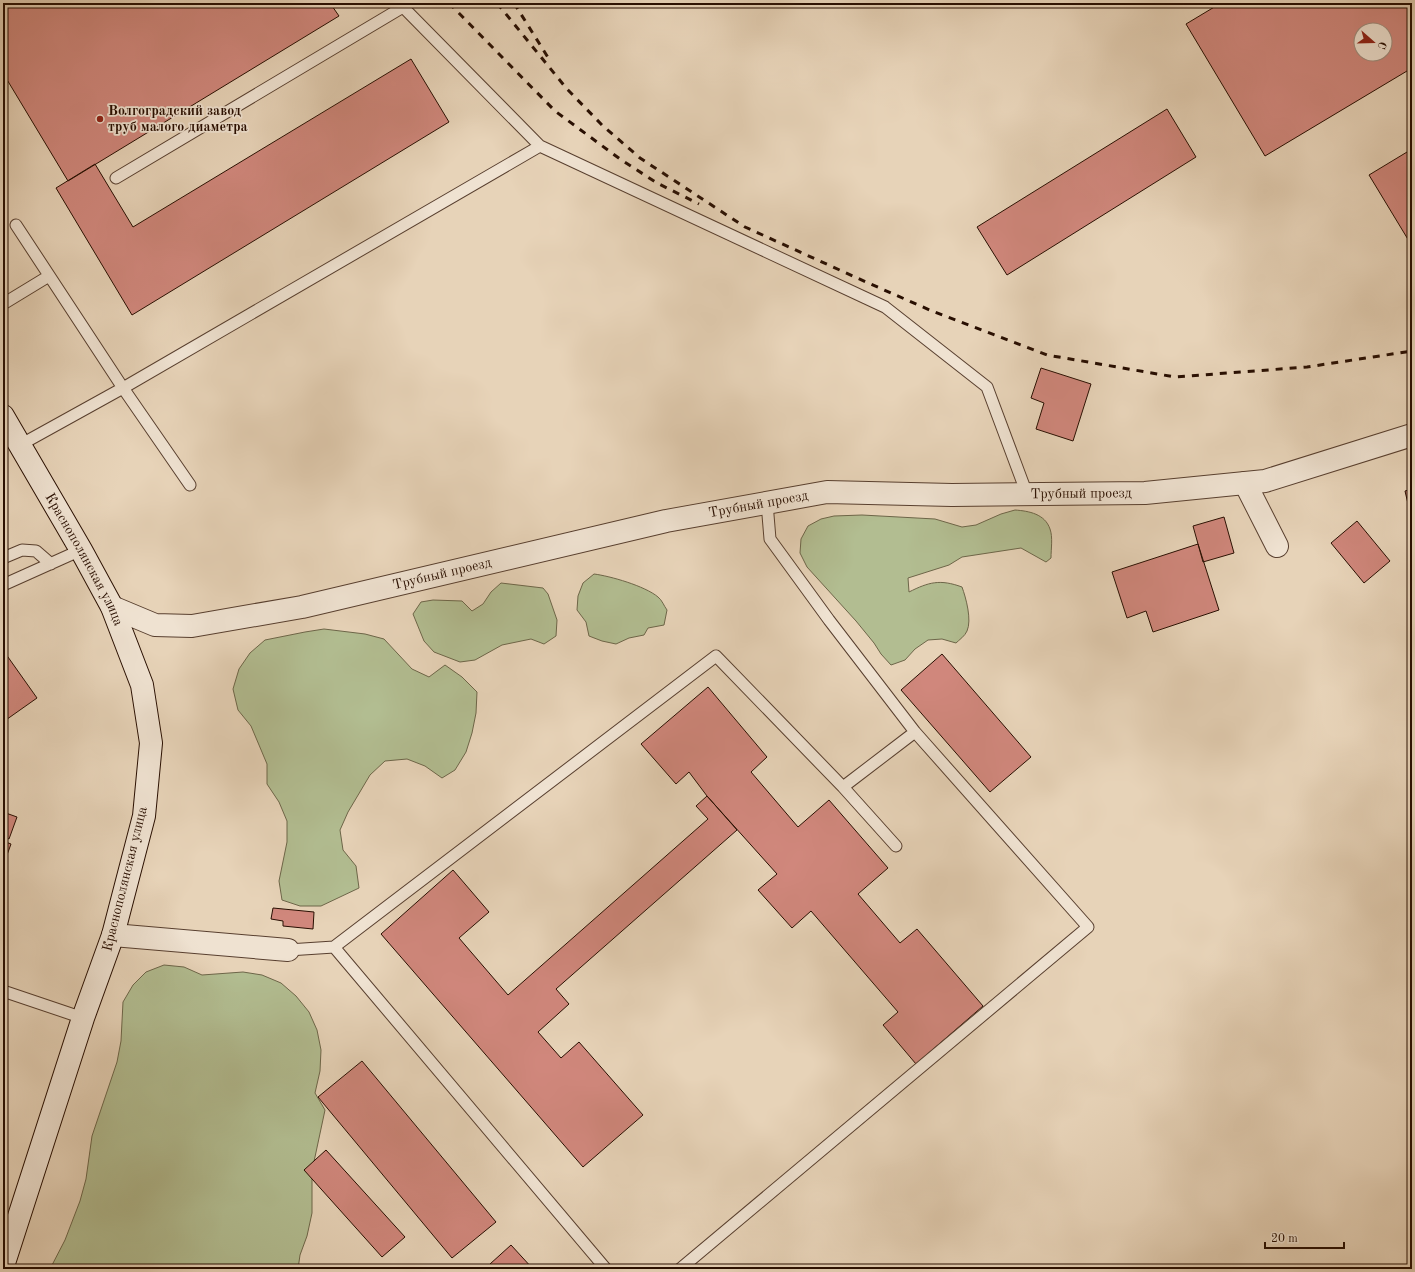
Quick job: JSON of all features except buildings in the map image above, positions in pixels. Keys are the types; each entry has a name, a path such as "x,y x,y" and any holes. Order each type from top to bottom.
{"street":[{"name":"Краснополянская улица","path":"3,416 81,550 112,608 142,685 151,743 144,816 113,935 83,1018 3,1266"},
{"name":"Трубный проезд","path":"112,608 155,625 192,626 302,607 666,521 828,492 952,495 1145,493 1265,481 1412,435"},
{"path":"1245,483 1277,546"},
{"path":"113,935 288,950"}],"lane":[{"path":"116,178 401,5 540,146 885,307 987,388 1027,494"},
{"path":"20,446 123,388 540,146"},
{"path":"16,225 123,388 190,485"},
{"path":"3,304 49,276"},
{"path":"680,1269 1088,927 915,732 829,620 770,539 767,503"},
{"path":"3,558 22,550 36,551 51,564"},
{"path":"3,585 81,550"},
{"path":"288,950 334,947 716,656 844,787 896,846"},
{"path":"844,787 915,732"},
{"path":"334,947 606,1269"},
{"path":"3,991 83,1018"}],"green space":[{"path":"1015,510 1036,514 1048,524 1052,543 1051,558 1046,562 1021,548 962,557 949,565 908,578 909,592 929,584 941,582 962,587 968,609 969,621 965,635 956,643 942,639 928,640 915,649 905,660 891,665 856,621 807,567 800,553 801,539 808,526 821,519 834,516 862,515 935,519 962,527 976,525 1001,514"},
{"path":"594,574 627,582 645,589 658,597 667,610 664,625 648,628 644,635 629,638 616,644 589,636 586,622 577,610 578,596 583,583"},
{"path":"501,583 543,588 548,594 557,620 556,636 544,644 531,639 502,645 475,660 460,662 434,652 424,641 413,614 421,602 433,600 462,601 472,611 483,604 491,592"},
{"path":"324,629 365,634 384,639 412,669 429,677 445,665 462,677 477,692 476,713 466,752 455,770 442,778 425,766 407,759 385,761 370,775 348,812 340,830 343,850 356,866 359,888 321,906 300,906 282,900 279,881 287,842 287,821 279,802 267,784 267,764 251,726 238,710 233,689 239,669 250,653 265,640"},
{"path":"164,965 184,967 202,975 243,972 262,975 281,983 296,996 309,1012 317,1030 321,1050 320,1071 315,1093 325,1110 312,1171 312,1213 307,1236 300,1255 298,1269 50,1269 65,1240 80,1201 86,1179 92,1136 117,1062 121,1041 123,1002 133,985 146,972"}],"railway":[{"path":"449,3 555,111 620,159 657,183 699,204"},
{"path":"497,3 567,89 602,125 640,158 745,227 932,311 1047,355 1175,377 1307,367 1412,351"},
{"path":"514,3 549,59"}],"place":[{"name":"Волгоградский завод труб малого диаметра","path":"100,119"}]}
